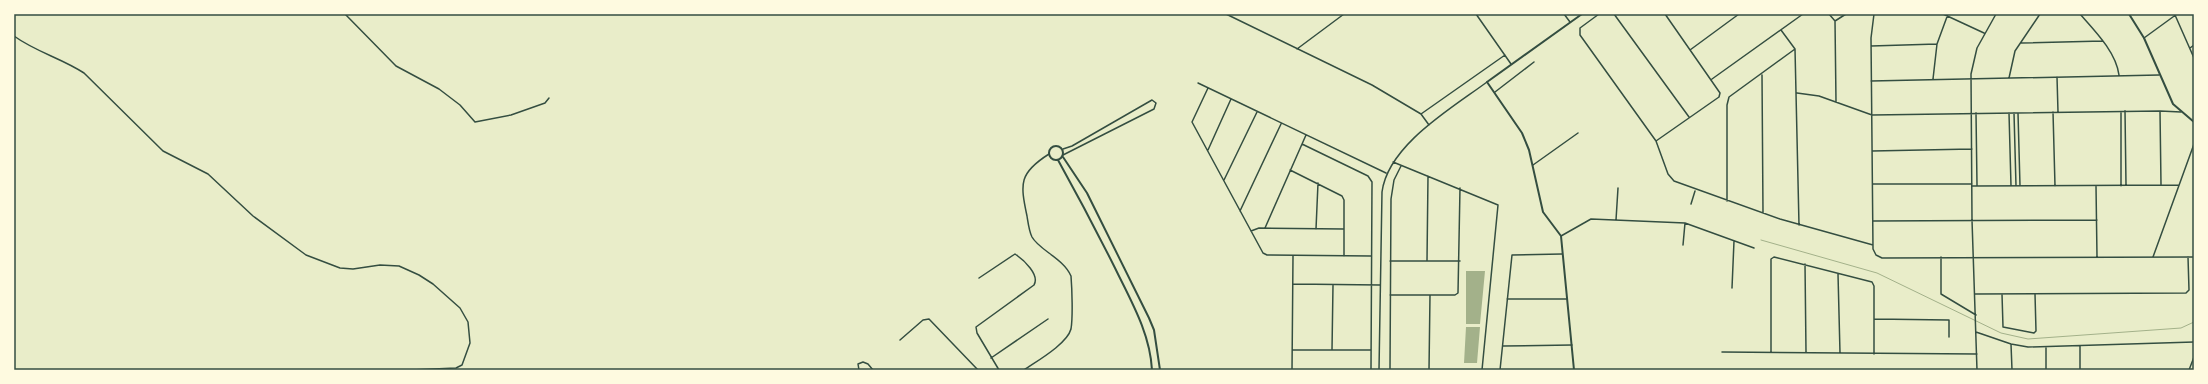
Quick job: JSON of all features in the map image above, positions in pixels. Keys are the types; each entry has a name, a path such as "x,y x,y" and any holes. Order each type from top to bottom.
{"street":[{"path":"346,14 396,66 439,88 460,105 475,122 511,115 544,103 549,98"},
{"path":"1226,14 1372,85 1422,114 1429,125"},
{"path":"1297,49 1344,14"},
{"path":"1476,14 1511,64"},
{"path":"1564,14 1570,22"},
{"path":"1379,370 1382,192 1386,173 1394,162 1429,125 1511,64 1582,14"},
{"path":"1599,14 1580,28 1580,35 1656,140 1671,178 1678,184 1799,225 1873,245"},
{"path":"1614,14 1689,117"},
{"path":"1656,140 1718,97 1720,93 1712,79 1690,50 1666,14"},
{"path":"1690,50 1739,14"},
{"path":"1712,79 1803,14"},
{"path":"1829,14 1835,22 1836,102"},
{"path":"1835,22 1846,14"},
{"path":"1874,14 1871,46 1871,81 1873,245 1876,255 1882,258 2193,257 2194,254"},
{"path":"1943,14 1984,33"},
{"path":"1977,370 1972,220 1971,79 1974,61 1984,33 1996,14"},
{"path":"2009,78 2012,60 2040,14"},
{"path":"2080,14 2103,41 2113,58 2119,75"},
{"path":"2129,14 2144,38 2173,104 2194,122"},
{"path":"1933,79 1937,44 1947,15"},
{"path":"2144,38 2176,15 2194,58"},
{"path":"1781,30 1795,50 1799,225"},
{"path":"14,36 25,44 68,63 84,72 163,151 208,174 252,216 278,237 306,255 340,268 353,269 380,264 405,268 433,284 460,308 469,327 470,343 460,367 411,370"},
{"path":"2021,43 2103,41"},
{"path":"1871,46 1937,44"},
{"path":"2190,48 2194,45"},
{"path":"1727,201 1727,105 1729,97 1795,50"},
{"path":"1422,114 1505,55"},
{"path":"1495,92 1534,62"},
{"path":"1762,74 1763,213"},
{"path":"1871,81 2161,74"},
{"path":"2057,77 2058,112"},
{"path":"1487,82 1522,133 1533,165 1543,212 1560,236 1574,370"},
{"path":"1198,83 1386,173"},
{"path":"1208,88 1192,120 1263,253 1267,256 1372,256"},
{"path":"1797,93 1813,94 1872,115 2121,111 2181,112"},
{"path":"1208,150 1231,99"},
{"path":"1024,370 1050,352 1065,338 1070,329 1071,276 1067,268 1032,238 1023,196 1023,182 1028,169 1049,154 1050,149 1054,146 1059,146 1063,149 1072,146 1152,100 1156,104 1154,109 1058,160 1053,160 1049,154"},
{"path":"1224,180 1257,111"},
{"path":"2121,111 2121,186"},
{"path":"2126,111 2126,186"},
{"path":"2160,111 2161,186"},
{"path":"2053,112 2055,186"},
{"path":"1976,113 1978,186"},
{"path":"2009,113 2011,186"},
{"path":"2014,113 2016,186"},
{"path":"2018,113 2020,186"},
{"path":"1240,211 1282,123"},
{"path":"1533,165 1578,133"},
{"path":"1265,228 1306,134"},
{"path":"1302,144 1368,176 1372,182 1370,370"},
{"path":"2153,257 2194,144"},
{"path":"1063,149 1063,156 1087,193 1149,318 1154,330 1160,370"},
{"path":"1872,151 1972,149"},
{"path":"1058,160 1084,205 1139,317 1149,347 1152,370"},
{"path":"1394,162 1495,202 1498,205 1495,249 1482,370"},
{"path":"1390,370 1391,199 1394,180 1401,165"},
{"path":"1290,170 1342,196 1344,256"},
{"path":"1428,176 1428,261"},
{"path":"1316,228 1318,183"},
{"path":"1873,184 1978,186 2179,185"},
{"path":"2096,186 2097,257"},
{"path":"1390,295 1455,295 1459,290 1460,188"},
{"path":"1615,220 1618,188"},
{"path":"1691,204 1696,190"},
{"path":"1560,236 1591,219 1685,223 1754,248"},
{"path":"1873,221 2097,220"},
{"path":"1683,245 1685,223"},
{"path":"1251,231 1265,228 1344,229"},
{"path":"1732,288 1734,241"},
{"path":"979,278 1015,254 1036,275 1037,280 1034,285 976,328 977,333 998,370"},
{"path":"1500,370 1512,255 1563,254"},
{"path":"1292,370 1293,256"},
{"path":"1771,352 1771,259 1774,257 1872,282 1874,286 1874,354"},
{"path":"1941,257 1941,294 1976,316"},
{"path":"1975,294 2188,292 2188,257"},
{"path":"1390,261 1460,261"},
{"path":"1805,264 1806,353"},
{"path":"1838,274 1840,353"},
{"path":"1292,284 1380,285"},
{"path":"1332,350 1333,285"},
{"path":"2002,294 2004,328 2034,333 2036,332 2035,294"},
{"path":"1429,370 1430,295"},
{"path":"1507,299 1567,299"},
{"path":"900,340 923,320 929,319 978,370"},
{"path":"991,358 1048,319"},
{"path":"1874,319 1949,320 1949,337"},
{"path":"1976,332 2011,344 2046,347 2193,341"},
{"path":"2011,344 2012,370"},
{"path":"1502,346 1572,345"},
{"path":"2080,346 2080,370"},
{"path":"2046,347 2046,370"},
{"path":"1292,350 1371,350"},
{"path":"1722,352 1977,354"},
{"path":"2189,370 2194,356"},
{"path":"859,370 858,364 863,362 868,364 873,370"}],"shaded area":[{"path":"1466,271 1485,271 1480,324 1466,324"},
{"path":"1466,327 1480,327 1477,363 1464,363"}],"waterway":[{"path":"1761,240 1877,273 2001,333 2028,339 2181,328 2194,322"}]}
